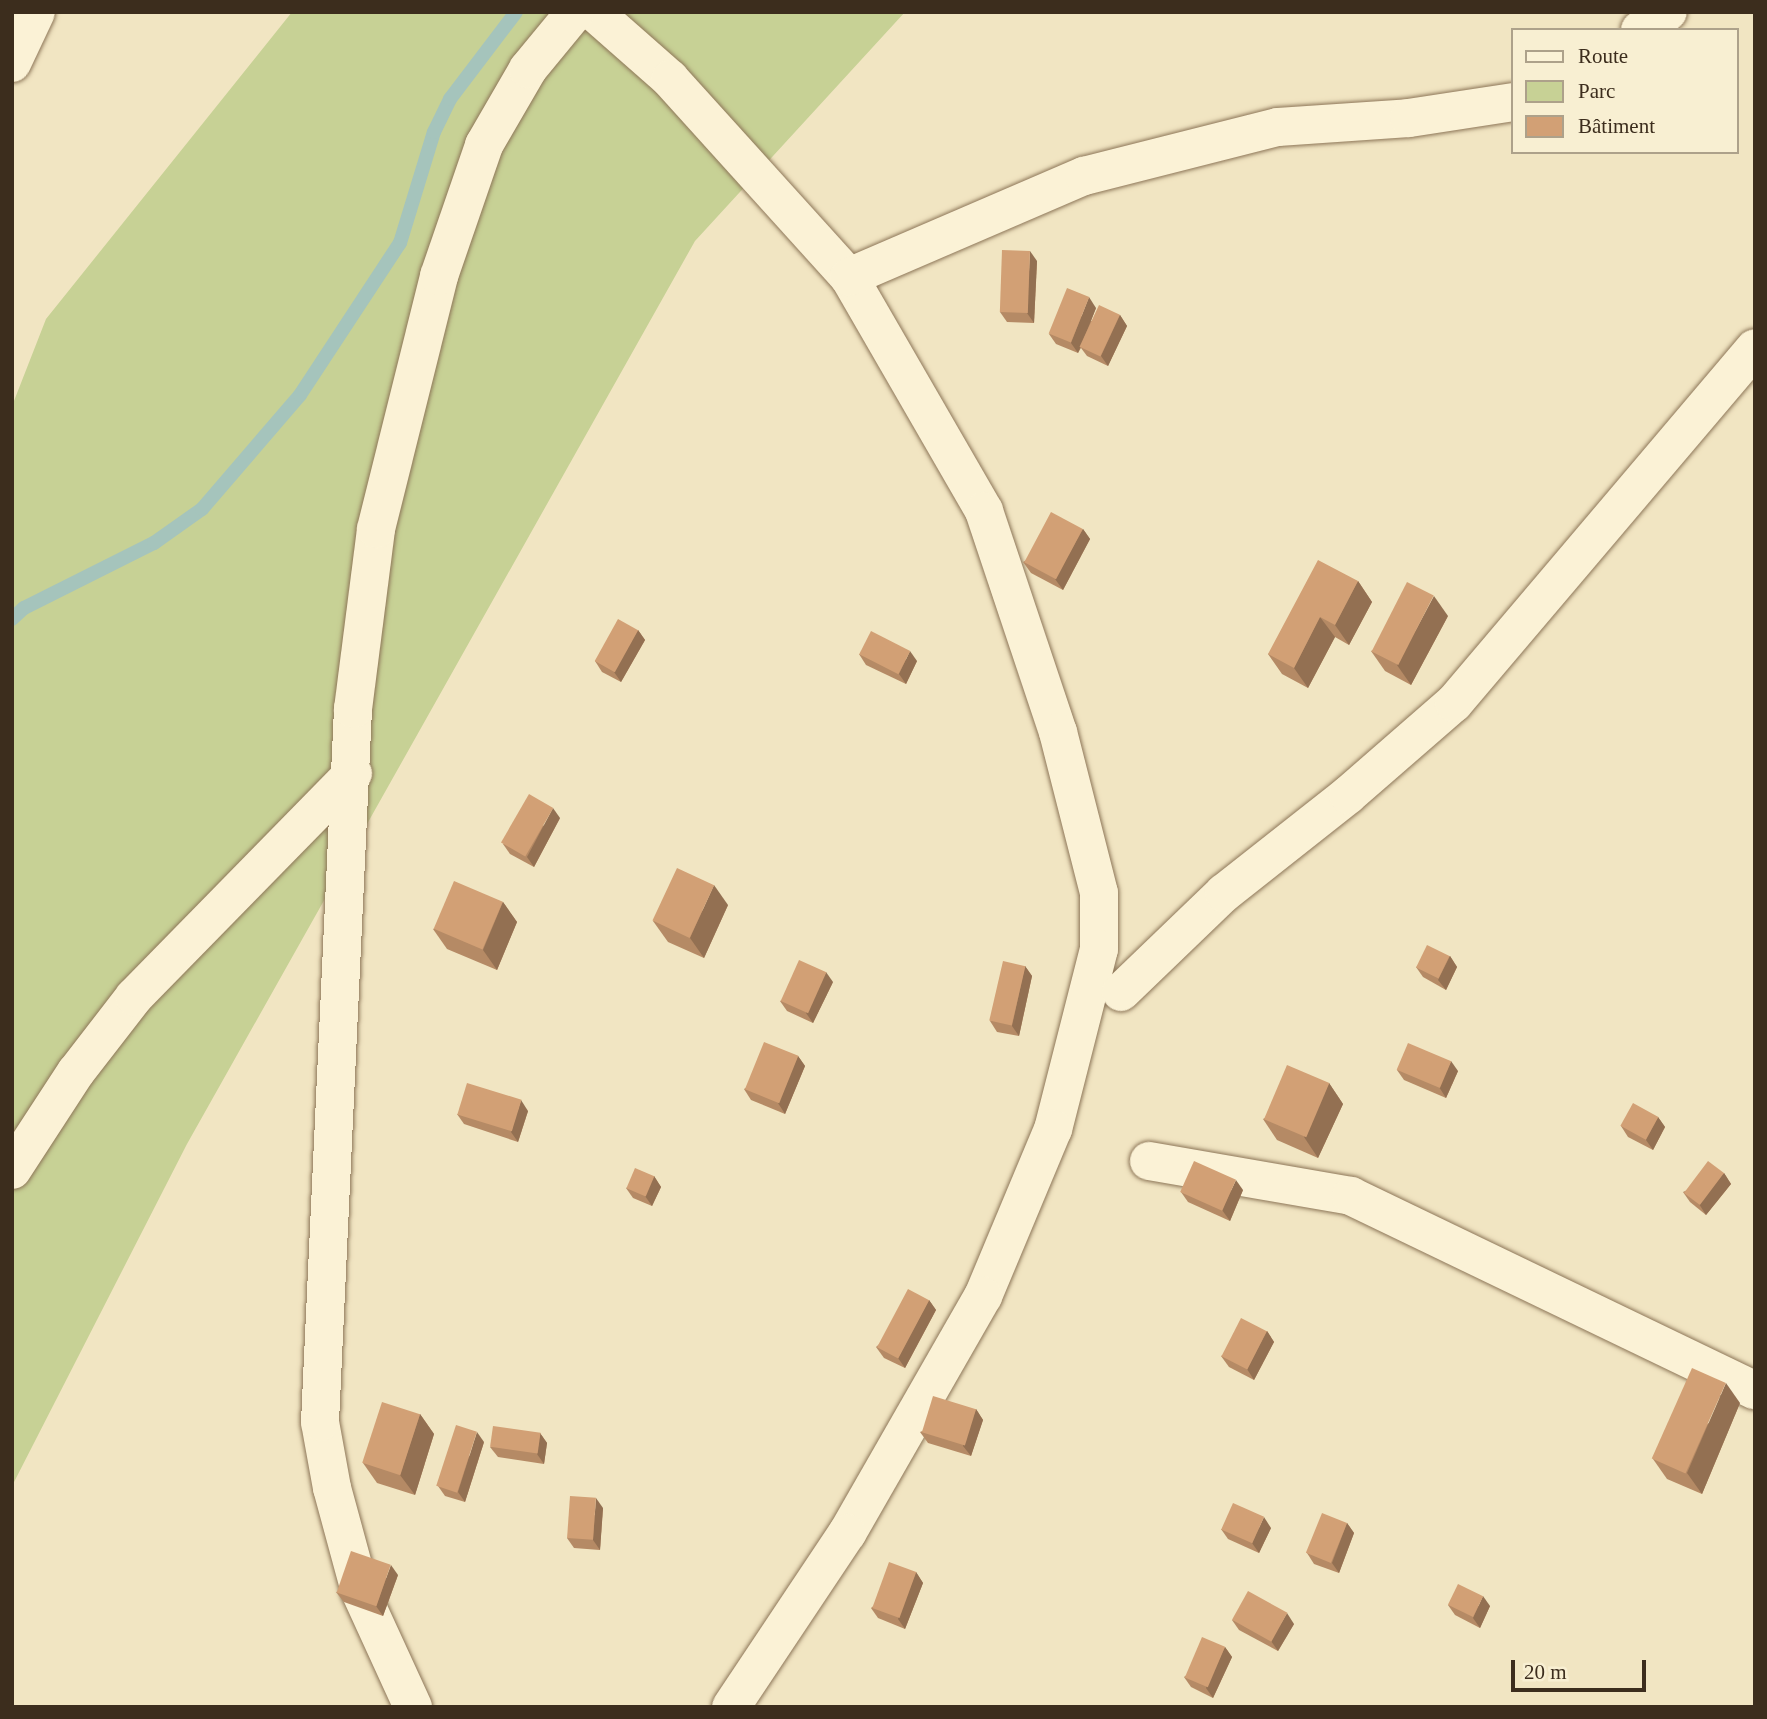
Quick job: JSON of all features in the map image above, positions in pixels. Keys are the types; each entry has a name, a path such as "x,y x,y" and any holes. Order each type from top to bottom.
{"street":[{"path":"12,63 36,12"},
{"path":"413,1707 360,1591 332,1488 320,1422 353,773 353,709 376,529 439,275 484,145 528,69 575,12"},
{"path":"594,12 670,79 849,277 984,511 1058,732 1099,893 1100,949 1053,1129 982,1296 847,1533 731,1707"},
{"path":"1643,28 1668,12"},
{"path":"849,277 1084,176 1278,127 1409,118 1512,102"},
{"path":"1121,992 1224,893 1348,795 1454,703 1755,348"},
{"path":"12,1170 76,1072 134,997 353,773"},
{"path":"1149,1161 1351,1196 1755,1390"}],"green space":[{"path":"292,12 905,12 695,241 187,1144 12,1486 12,406 46,319"}],"building":[{"path":"1002,250 1030,251 1028,313 1000,312"},
{"path":"1067,288 1089,297 1071,342 1049,333"},
{"path":"1099,305 1120,315 1100,356 1080,347"},
{"path":"1051,512 1083,529 1056,579 1024,562"},
{"path":"1318,560 1358,581 1335,625 1320,617 1294,668 1268,654"},
{"path":"1407,582 1434,596 1398,665 1372,651"},
{"path":"618,619 638,630 615,672 595,661"},
{"path":"871,631 910,651 898,674 859,654"},
{"path":"529,794 553,808 525,856 501,842"},
{"path":"677,868 714,885 690,938 652,921"},
{"path":"454,881 503,902 482,950 434,929"},
{"path":"1427,945 1449,956 1439,978 1416,967"},
{"path":"799,960 826,972 808,1013 781,1001"},
{"path":"1003,961 1025,966 1012,1026 989,1020"},
{"path":"764,1042 798,1056 779,1103 745,1089"},
{"path":"1408,1043 1451,1061 1440,1088 1397,1070"},
{"path":"1287,1065 1329,1083 1306,1137 1264,1119"},
{"path":"467,1083 522,1100 512,1131 457,1115"},
{"path":"1633,1103 1658,1117 1646,1140 1620,1126"},
{"path":"1194,1161 1236,1180 1222,1211 1180,1192"},
{"path":"1708,1161 1724,1173 1700,1205 1684,1193"},
{"path":"635,1168 654,1176 646,1196 626,1188"},
{"path":"908,1289 929,1300 898,1359 877,1347"},
{"path":"1241,1318 1267,1331 1247,1369 1221,1356"},
{"path":"1692,1368 1726,1383 1686,1473 1652,1458"},
{"path":"933,1396 976,1409 965,1445 922,1432"},
{"path":"382,1402 420,1414 400,1475 362,1463"},
{"path":"456,1425 477,1432 457,1493 436,1486"},
{"path":"493,1426 541,1433 538,1453 490,1447"},
{"path":"570,1496 596,1498 593,1540 567,1538"},
{"path":"1233,1503 1264,1517 1252,1543 1221,1529"},
{"path":"1322,1513 1347,1523 1331,1563 1306,1553"},
{"path":"351,1551 391,1565 376,1606 337,1593"},
{"path":"889,1562 916,1572 899,1618 872,1608"},
{"path":"1458,1584 1483,1596 1473,1617 1448,1605"},
{"path":"1248,1591 1287,1613 1271,1642 1232,1620"},
{"path":"1202,1637 1225,1647 1208,1687 1185,1678"}],"waterway":[{"path":"12,619 24,608 154,543 202,509 300,395 400,243 434,132 450,99 516,12"}]}
